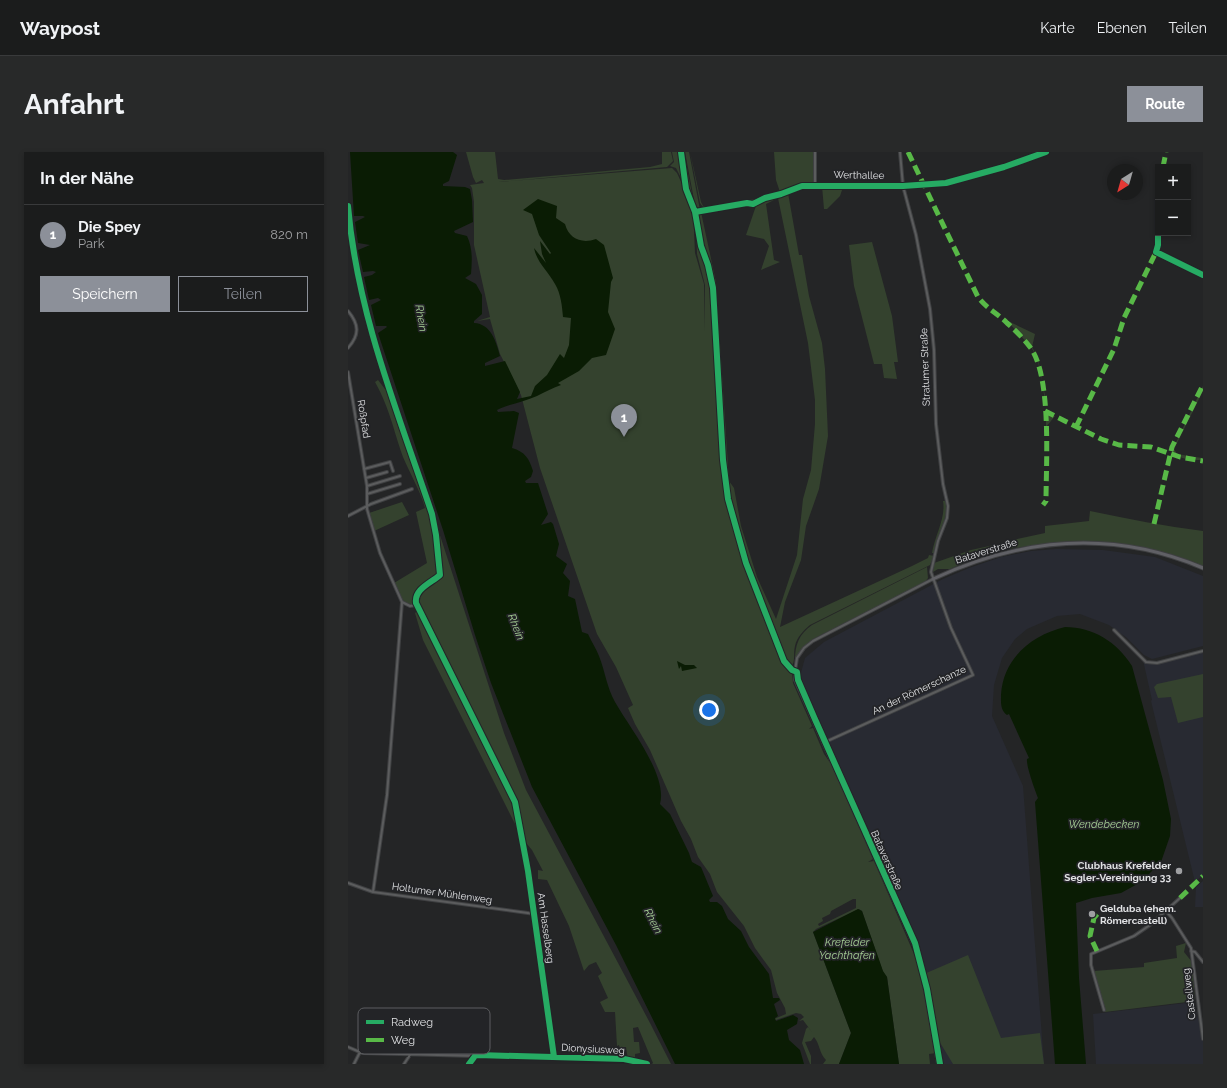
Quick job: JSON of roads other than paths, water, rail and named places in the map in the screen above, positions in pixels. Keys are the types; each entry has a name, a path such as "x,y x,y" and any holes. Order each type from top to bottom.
{"street":[{"name":"Werthallee","path":"815,152 815,184 903,186"},
{"name":"Stratumer Straße","path":"900,152 903,186 917,242 930,309 934,350 936,424 943,484 948,506 947,518 939,537 931,569 933,579"},
{"path":"348,311 356,321 358,331 355,339 348,348"},
{"name":"Roßpfad","path":"348,372 366,478 367,506"},
{"path":"364,468 390,462 393,470"},
{"path":"366,478 387,472"},
{"path":"367,486 400,476"},
{"path":"367,494 400,484"},
{"path":"348,516 367,506 412,489"},
{"path":"367,506 380,553 402,602 387,795 373,892"},
{"name":"Bataverstraße","path":"938,1064 922,973 915,948 796,680 795,666 799,654 813,641 933,579 957,568 998,554 1030,547 1066,543 1099,543 1139,548 1167,554 1203,568"},
{"name":"An der Römerschanze","path":"823,743 973,675 950,627 933,579"},
{"path":"402,602 410,606 416,605"},
{"path":"1114,630 1146,662 1157,663 1203,651"},
{"name":"Am Hasselberg","path":"515,802 524,841 554,1057"},
{"name":"Holtumer Mühlenweg","path":"348,883 373,892 535,914"},
{"path":"1104,1010 1091,965 1091,954 1134,936 1180,898"},
{"path":"1166,911 1172,918 1191,950 1195,952 1203,962"},
{"name":"Castellweg","path":"1191,950 1203,1039"},
{"path":"348,1047 358,1051"},
{"path":"354,1064 359,1054"},
{"path":"404,1064 410,1054"},
{"name":"Dionysiusweg","path":"410,1054 624,1059 647,1064"},
{"path":"469,1064 475,1056"}],"water":[{"name":"Rhein","path":"350,152 453,152 457,155 449,181 443,184 443,186 465,187 470,189 473,222 454,231 455,233 467,236 472,255 472,264 471,274 465,278 476,284 482,295 482,314 474,321 474,323 485,326 489,330 497,345 500,356 485,363 485,366 505,361 520,392 517,399 531,396 535,386 547,375 560,354 564,358 569,345 571,318 563,317 559,292 552,279 540,263 534,248 546,263 542,254 540,241 550,254 551,253 539,235 532,214 523,210 538,199 557,206 556,218 565,224 573,237 586,241 596,239 604,245 613,278 611,282 608,312 615,329 606,355 592,358 579,371 558,383 561,385 532,398 497,410 498,412 514,411 519,413 512,448 520,451 530,462 533,471 531,477 525,481 526,483 538,483 548,514 541,525 551,522 553,524 559,544 556,556 567,564 563,573 570,581 568,596 575,599 582,632 588,634 598,653 612,697 638,738 653,766 661,792 660,804 670,814 692,862 701,867 713,896 709,900 710,902 717,902 722,906 728,919 741,931 749,947 769,974 773,998 779,998 780,1000 774,1004 778,1016 775,1018 776,1021 793,1015 798,1018 797,1024 787,1030 789,1040 800,1050 804,1064 675,1064 616,945 532,787 491,683 443,530 378,333 387,327 376,326 371,305 381,300 378,298 369,300 364,277 372,275 376,272 363,272 358,250 370,245 358,243 355,222 365,217 354,216"},
{"name":"Wendebecken","path":"1065,627 1095,633 1112,643 1126,657 1132,666 1163,780 1171,819 1170,836 1161,862 1141,882 1121,893 1092,898 1076,903 1079,978 1086,1064 1055,1064 1035,802 1038,798 1028,767 1027,759 1029,758 1009,714 1007,715 1005,713 1001,703 1003,682 1013,659 1031,642 1041,636"},
{"path":"677,661 685,665 694,665 697,668 682,671 681,666 679,669"},
{"name":"Krefelder Yachthafen","path":"858,909 862,911 883,971 887,977 899,1064 839,1064 851,1033 813,932"}],"place":[{"name":"Die Spey","path":"624,437"},
{"name":"Clubhaus Krefelder Segler-Vereinigung 33","path":"1179,871"},
{"name":"Gelduba (ehem. Römercastell)","path":"1092,914"}]}
